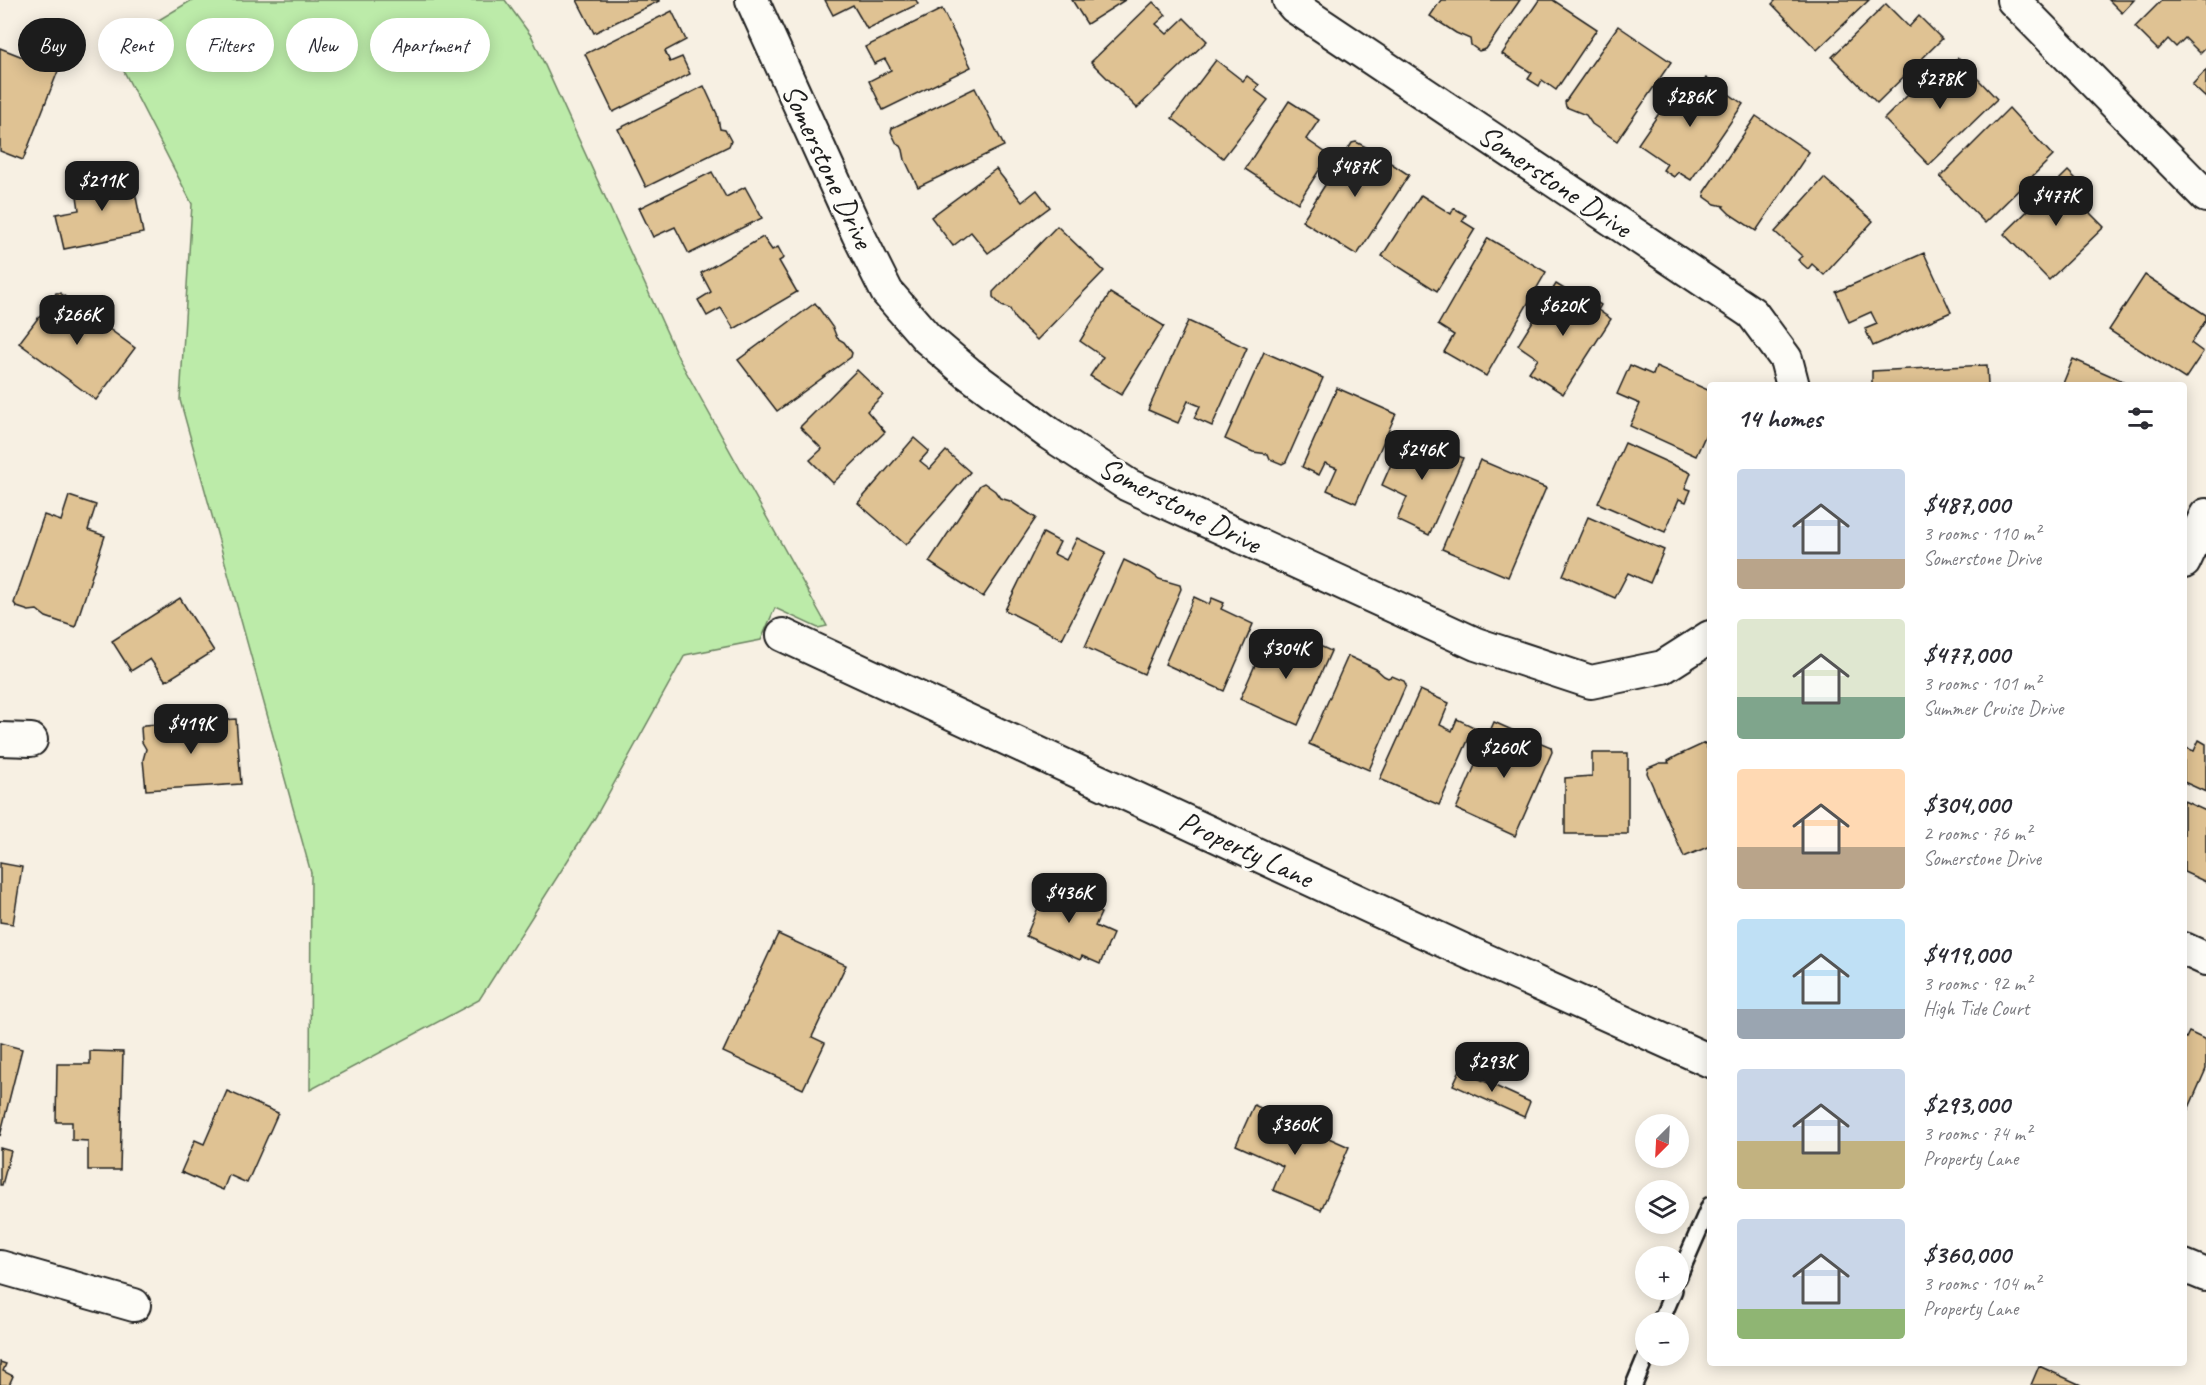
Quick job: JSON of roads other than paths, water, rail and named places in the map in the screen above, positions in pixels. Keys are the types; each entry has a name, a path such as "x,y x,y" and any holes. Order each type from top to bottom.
{"street":[{"name":"Somerstone Drive","path":"752,0 858,234 887,292 927,338 968,373 1050,434 1128,485 1476,644 1591,682 1663,668 1707,639"},
{"name":"Somerstone Drive","path":"1289,0 1305,13 1752,313 1786,359 1792,382"},
{"path":"2013,0 2206,196"},
{"path":"2187,556 2206,515"},
{"name":"Property Lane","path":"783,635 1461,949 1707,1060"},
{"path":"0,739 31,740"},
{"path":"2187,950 2206,959"},
{"path":"0,1267 134,1305"},
{"path":"2187,1267 2206,1275"}],"lane":[{"path":"1689,1253 1707,1212"},
{"path":"1634,1385 1642,1366"}]}
